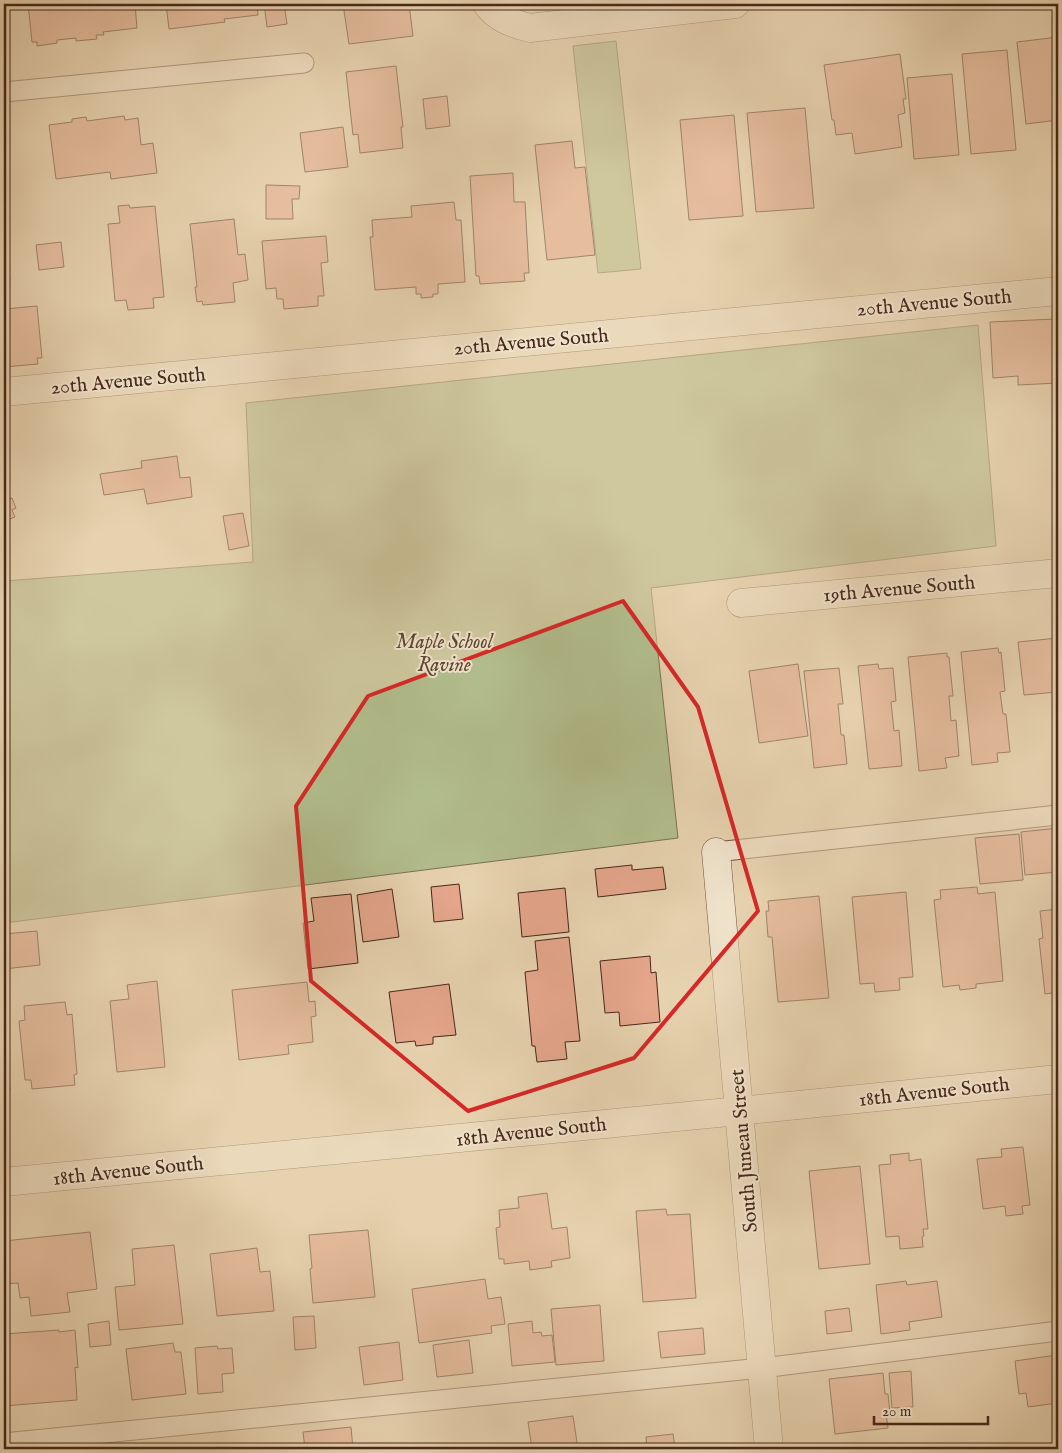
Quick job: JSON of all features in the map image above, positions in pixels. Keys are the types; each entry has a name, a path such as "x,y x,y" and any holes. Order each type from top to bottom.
{"street":[{"path":"490,8 515,25 530,28 735,4"},
{"name":"20th Avenue South","path":"4,392 1058,291"},
{"name":"19th Avenue South","path":"741,603 1058,573"},
{"name":"South Juneau Street","path":"716,852 769,1449"},
{"name":"18th Avenue South","path":"4,1182 739,1111 1058,1078"}],"lane":[{"path":"4,92 304,63"},
{"path":"716,852 1058,815"},
{"path":"4,1443 762,1368 1058,1331"}],"highlighted area":[{"path":"623,601 698,707 758,911 634,1058 468,1111 311,981 296,806 368,696"}],"green space":[{"path":"616,41 641,269 598,273 573,46"},
{"name":"Maple School Ravine","path":"978,325 996,546 651,588 678,838 4,923 4,581 253,562 246,403"}],"building":[{"path":"28,4 135,4 137,28 103,32 104,35 96,35 97,39 76,41 76,38 57,40 57,43 37,46 37,42 32,42"},
{"path":"166,4 257,4 258,15 224,19 225,22 169,29"},
{"path":"264,4 284,4 287,24 267,27"},
{"path":"343,4 409,4 413,36 349,44"},
{"path":"1058,37 1058,120 1026,124 1017,42"},
{"path":"1007,50 1016,150 971,154 962,54"},
{"path":"900,54 906,99 903,99 905,113 898,115 902,147 855,154 852,133 836,135 824,65"},
{"path":"396,66 403,127 401,127 403,148 360,153 358,134 353,135 346,72"},
{"path":"952,74 959,155 914,159 907,78"},
{"path":"447,96 450,126 426,129 423,99"},
{"path":"805,108 814,208 756,212 747,113"},
{"path":"734,115 743,216 689,220 680,120"},
{"path":"124,116 125,120 138,118 141,145 153,143 157,173 111,179 110,172 56,179 49,125 72,122 72,119 86,117 87,121"},
{"path":"343,127 348,167 305,172 300,133"},
{"path":"572,141 575,168 585,167 595,255 547,260 535,145"},
{"path":"4,144 8,180 4,181"},
{"path":"513,173 514,202 525,202 529,273 524,273 525,281 480,284 479,276 476,276 470,176"},
{"path":"266,185 300,186 299,199 292,199 293,219 266,219"},
{"path":"454,202 456,220 461,220 465,282 438,284 438,294 433,294 433,297 421,298 421,294 416,294 416,287 375,290 370,237 373,237 372,220 412,217 411,206"},
{"path":"129,205 130,208 155,206 164,297 153,298 154,308 128,310 126,300 115,301 108,224 120,223 118,206"},
{"path":"234,219 238,255 245,254 248,280 233,283 235,302 203,305 202,301 197,302 190,224"},
{"path":"326,236 328,262 321,263 324,296 318,296 318,306 284,309 283,299 277,299 276,288 266,289 262,241"},
{"path":"4,238 10,279 4,280"},
{"path":"61,242 64,267 39,270 36,245"},
{"path":"37,306 42,358 37,358 38,364 4,367 4,309"},
{"path":"1055,319 1058,383 1018,385 1018,376 993,378 990,322"},
{"path":"177,456 180,478 190,477 192,497 147,504 144,489 104,495 100,474 142,468 141,461"},
{"path":"4,489 8,499 12,498 16,508 12,510 15,517 4,521"},
{"path":"243,513 249,546 229,550 223,516"},
{"path":"1058,638 1058,692 1024,695 1018,642"},
{"path":"998,648 999,653 1001,652 1005,691 1000,692 1003,714 1006,714 1010,752 997,753 998,762 972,765 961,652"},
{"path":"947,653 953,696 949,696 951,721 956,720 959,756 945,758 947,768 919,771 908,657"},
{"path":"798,664 808,736 759,743 749,671"},
{"path":"878,664 879,669 893,668 896,701 891,702 894,731 899,730 902,766 869,769 858,666"},
{"path":"839,668 843,704 838,704 841,735 844,735 847,764 814,768 804,671"},
{"path":"1058,828 1058,872 1025,875 1021,832"},
{"path":"1019,834 1023,880 980,884 975,838"},
{"path":"632,865 632,870 663,867 666,889 598,897 595,869"},
{"path":"459,884 463,919 434,922 431,887"},
{"path":"977,887 978,894 995,892 1003,981 976,984 976,988 960,990 959,985 943,987 934,900 941,899 940,890"},
{"path":"565,888 569,932 522,937 518,893"},
{"path":"392,889 399,937 363,942 357,895"},
{"path":"906,892 913,977 899,978 900,990 875,992 874,983 860,984 852,897"},
{"path":"351,894 358,963 308,969 303,923 314,921 311,898"},
{"path":"819,896 829,998 778,1002 772,937 768,937 766,911 769,911 768,901"},
{"path":"1058,909 1058,992 1045,994 1039,939 1043,938 1040,911"},
{"path":"37,931 40,965 4,969 4,934"},
{"path":"569,937 580,1041 565,1042 567,1059 537,1062 535,1046 532,1046 525,972 538,970 535,941"},
{"path":"650,956 651,973 656,972 660,1022 620,1026 619,1012 605,1013 600,961"},
{"path":"157,981 165,1067 117,1072 110,1001 129,999 127,985"},
{"path":"307,982 309,1002 315,1001 316,1016 311,1017 313,1042 288,1045 289,1054 239,1060 232,990"},
{"path":"449,984 456,1035 433,1037 433,1044 416,1046 415,1041 396,1043 389,992"},
{"path":"65,1002 67,1015 72,1014 77,1074 74,1075 75,1085 32,1089 31,1080 25,1080 19,1021 25,1020 24,1006"},
{"path":"4,1024 10,1090 4,1091"},
{"path":"1023,1147 1030,1205 1022,1206 1023,1214 1006,1216 1005,1206 983,1209 977,1159 1002,1157 1001,1149"},
{"path":"909,1153 909,1161 921,1159 928,1229 923,1229 923,1247 900,1249 899,1236 886,1237 879,1165 891,1164 890,1155"},
{"path":"860,1166 870,1264 819,1269 809,1171"},
{"path":"547,1193 552,1229 567,1227 570,1258 551,1261 552,1267 530,1270 529,1261 504,1264 504,1259 499,1259 496,1228 500,1227 499,1210 519,1208 518,1197"},
{"path":"666,1209 667,1215 690,1214 696,1298 643,1302 636,1211"},
{"path":"368,1230 375,1297 313,1303 309,1235"},
{"path":"90,1232 97,1289 67,1293 70,1312 31,1316 29,1297 20,1298 18,1283 4,1284 4,1241"},
{"path":"174,1245 183,1324 119,1330 115,1287 135,1285 132,1249"},
{"path":"257,1248 260,1272 270,1271 274,1311 217,1316 210,1254"},
{"path":"485,1279 488,1299 501,1297 505,1324 491,1326 492,1333 419,1343 412,1289"},
{"path":"906,1281 907,1285 937,1281 942,1317 909,1322 910,1330 881,1334 876,1285"},
{"path":"600,1305 604,1361 556,1365 551,1309"},
{"path":"849,1308 852,1331 827,1334 825,1311"},
{"path":"314,1316 316,1348 295,1350 293,1317"},
{"path":"109,1321 111,1345 90,1347 88,1324"},
{"path":"532,1321 533,1333 541,1332 542,1336 552,1335 555,1362 512,1366 508,1324"},
{"path":"703,1328 705,1354 661,1358 658,1332"},
{"path":"59,1330 59,1332 75,1330 78,1368 75,1367 77,1400 4,1406 4,1334"},
{"path":"469,1340 473,1373 437,1377 433,1345"},
{"path":"399,1342 403,1380 364,1385 359,1347"},
{"path":"173,1343 175,1352 181,1352 186,1394 132,1400 126,1349"},
{"path":"217,1346 218,1349 232,1348 234,1373 222,1374 223,1392 198,1394 195,1348"},
{"path":"1057,1355 1058,1403 1028,1407 1026,1393 1019,1394 1015,1361"},
{"path":"911,1371 913,1407 892,1408 889,1373"},
{"path":"883,1373 885,1394 888,1394 890,1412 886,1413 888,1428 835,1434 829,1379"},
{"path":"573,1416 578,1449 532,1449 528,1422"},
{"path":"351,1427 353,1449 305,1449 303,1432"},
{"path":"673,1434 675,1447 703,1444 704,1449 647,1449 646,1437"},
{"path":"94,1443 95,1449 57,1449 56,1446"}]}
